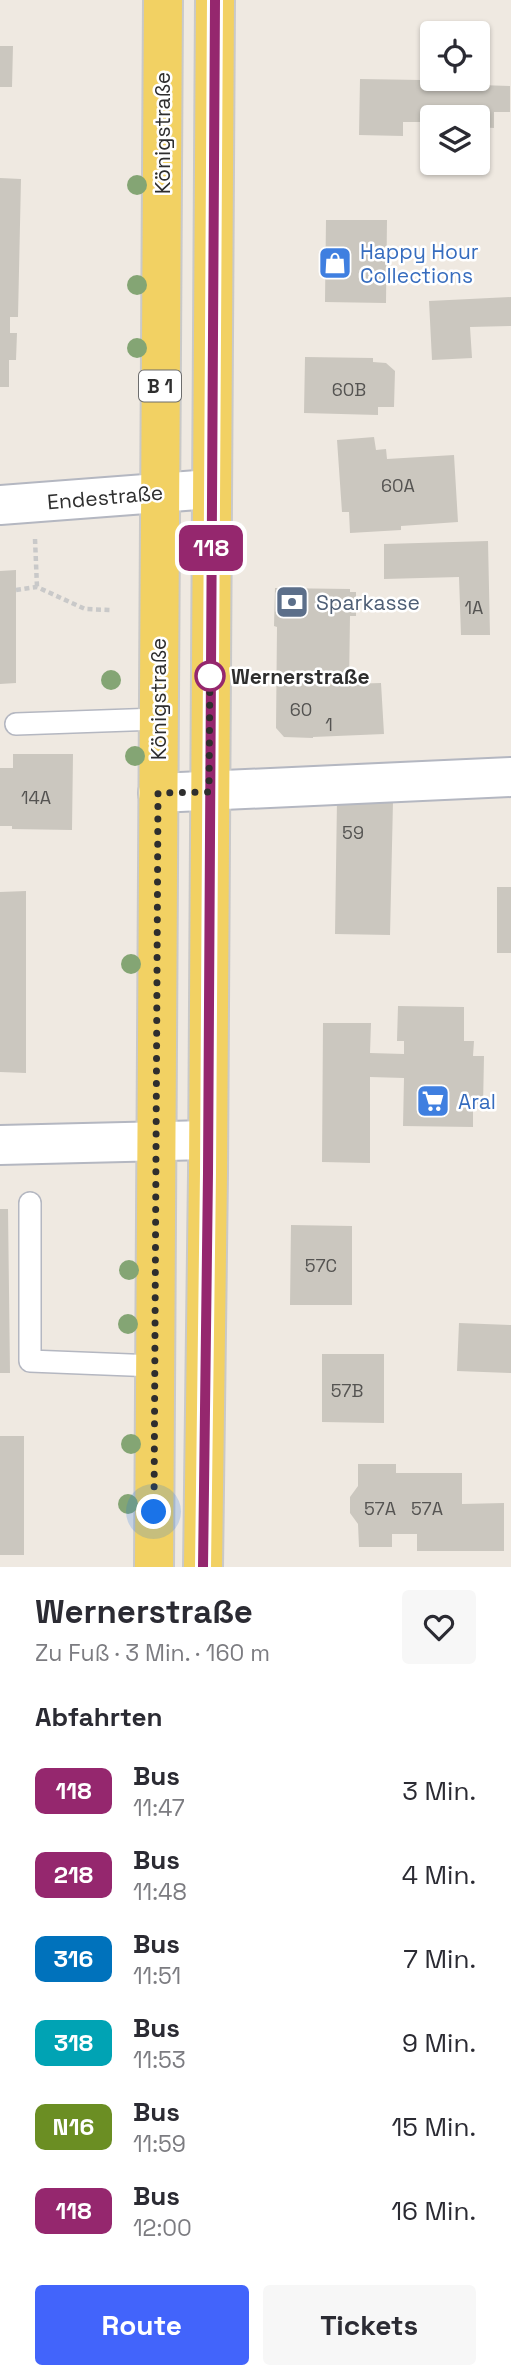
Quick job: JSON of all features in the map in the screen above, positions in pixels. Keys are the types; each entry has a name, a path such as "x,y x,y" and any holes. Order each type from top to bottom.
{"main road":[{"name":"Königstraße","path":"153,1567 163,0"},
{"name":"B 1","path":"203,1567 215,0"}],"street":[{"name":"Endestraße","path":"17,504 211,489"},
{"path":"158,793 511,777"},
{"path":"0,1145 208,1140"}],"lane":[{"path":"16,724 158,719"},
{"path":"30,1203 30,1361 155,1366"}],"path":[{"path":"17,504 37,587"},
{"path":"16,590 37,587 85,609 110,610"}],"building":[{"path":"0,46 13,46 12,87 0,87"},
{"path":"360,79 420,80 420,91 490,91 490,85 510,86 510,112 494,112 494,128 490,128 490,105 420,105 420,122 403,122 403,136 359,135"},
{"path":"0,178 21,179 18,317 10,317 10,333 17,333 16,360 9,360 9,387 0,387"},
{"path":"326,220 387,220 386,303 325,302"},
{"path":"511,297 511,326 470,327 472,358 432,360 429,301"},
{"path":"305,357 373,358 373,362 386,363 395,371 394,407 378,407 378,415 304,413"},
{"path":"374,437 376,450 386,449 387,459 454,455 458,522 401,526 401,530 350,533 349,512 342,512 337,440"},
{"path":"488,541 490,635 461,635 459,577 384,579 384,544"},
{"path":"16,570 16,683 0,684 0,571"},
{"path":"275,588 350,589 350,592 356,592 356,616 350,616 349,684 381,683 384,734 284,737 276,728"},
{"path":"13,754 73,754 72,830 12,829 12,826 0,826 0,768 13,768"},
{"path":"337,800 393,801 390,935 335,934"},
{"path":"497,887 511,887 511,953 497,953"},
{"path":"26,891 26,1073 0,1072 0,892"},
{"path":"398,1006 464,1007 464,1041 474,1041 473,1056 484,1056 483,1107 473,1107 473,1127 403,1126 404,1078 370,1077 370,1163 322,1162 323,1023 371,1023 370,1053 404,1054 404,1041 397,1041"},
{"path":"0,1209 8,1209 10,1373 0,1373"},
{"path":"291,1225 352,1226 352,1305 290,1305"},
{"path":"459,1323 511,1325 511,1373 457,1371"},
{"path":"322,1354 384,1354 384,1423 322,1422"},
{"path":"0,1436 24,1436 24,1555 0,1555"},
{"path":"358,1464 396,1464 396,1473 462,1473 462,1504 504,1503 504,1551 417,1551 417,1534 392,1534 392,1547 359,1547 358,1524 350,1513 350,1497 358,1486"}],"bus line":[{"name":"118","path":"203,1567 215,0"}],"place":[{"name":"Happy Hour Collections","path":"335,263"},
{"name":"Sparkasse","path":"292,602"},
{"name":"Wernerstraße","path":"210,676"},
{"name":"Aral","path":"433,1101"}],"route":[{"path":"154,1512 158,793 209,792 210,666 210,676"}]}
